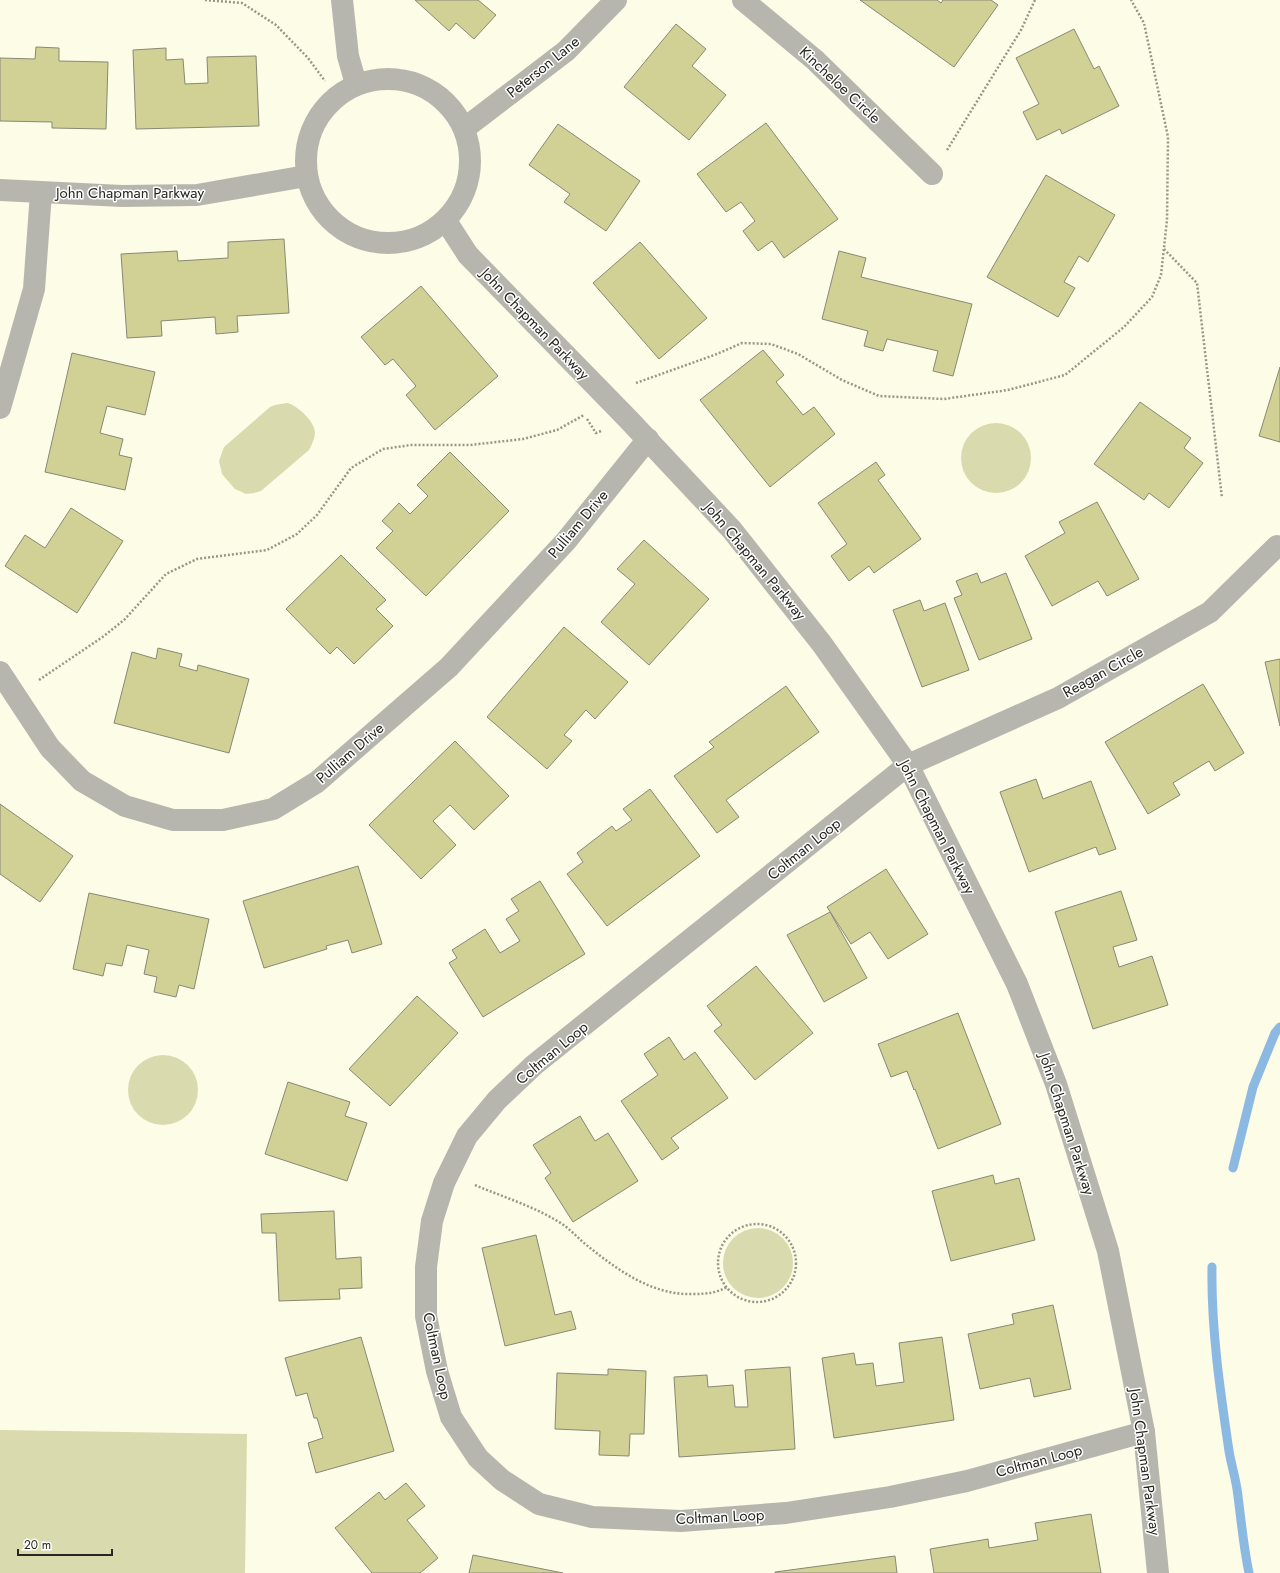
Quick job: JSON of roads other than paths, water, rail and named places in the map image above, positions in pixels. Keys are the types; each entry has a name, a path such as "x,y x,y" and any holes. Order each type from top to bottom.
{"street":[{"path":"342,0 348,56 356,84"},
{"name":"Peterson Lane","path":"465,128 566,51 616,0"},
{"name":"Kincheloe Circle","path":"743,0 815,60 932,174"},
{"path":"384,78 416,82 441,96 465,128 472,157 468,186 446,221 427,235 400,244 364,240 338,227 316,203 306,176 304,158 311,130 336,96 356,84 384,78"},
{"name":"John Chapman Parkway","path":"0,190 122,196 197,195 306,176"},
{"path":"0,408 34,289 41,193"},
{"name":"John Chapman Parkway","path":"446,221 468,255 629,420 737,536 822,644 908,765 1017,984 1056,1084 1108,1251 1144,1432 1158,1573"},
{"name":"Pulliam Drive","path":"0,672 50,748 82,781 125,806 173,820 223,820 273,809 318,782 449,667 566,541 648,440"},
{"name":"Reagan Circle","path":"908,765 1058,698 1210,612 1277,546"},
{"name":"Coltman Loop","path":"908,765 534,1065 497,1100 467,1136 444,1183 432,1221 426,1267 426,1316 437,1371 450,1416 478,1458 502,1480 539,1504 592,1517 681,1521 786,1513 890,1497 967,1481 1144,1432"}],"waterway":[{"path":"1233,1168 1253,1087 1275,1033 1280,1027"},
{"path":"1212,1267 1213,1313 1219,1382 1249,1573"}]}
